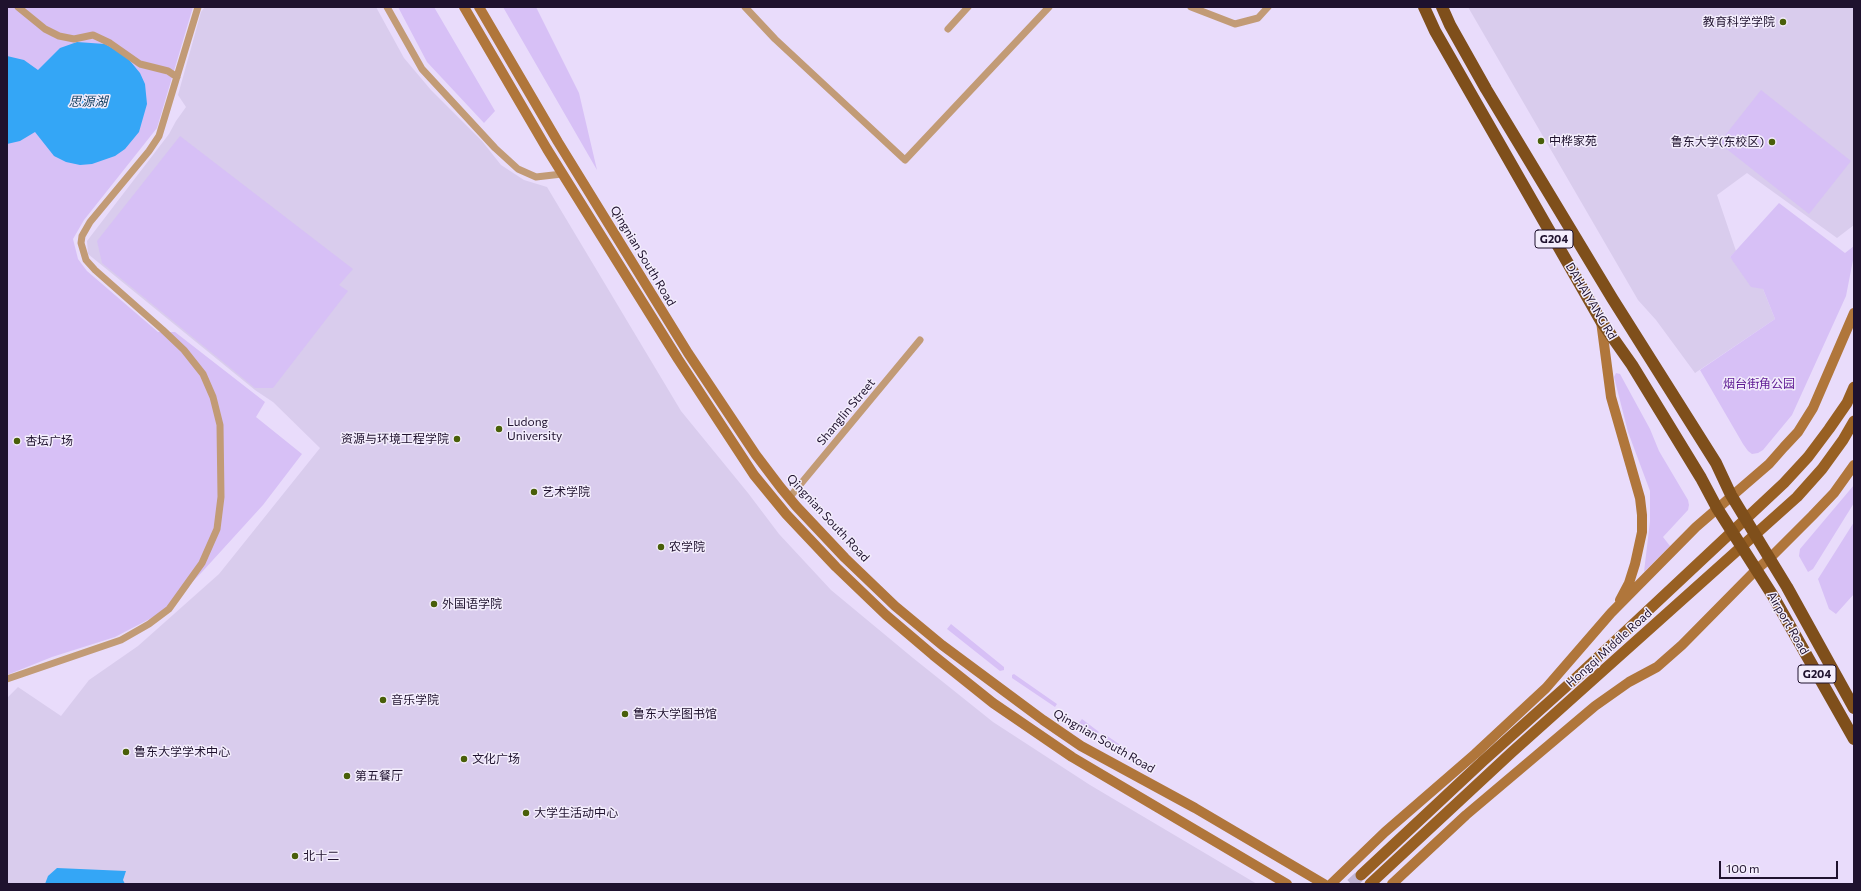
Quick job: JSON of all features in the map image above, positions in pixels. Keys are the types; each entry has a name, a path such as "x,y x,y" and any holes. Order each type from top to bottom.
{"highway":[{"name":"DAHAIYANG Rd","path":"1424,7 1435,31 1601,321 1632,365 1701,478 1717,508 1757,569"},
{"name":"DAHAIYANG Rd","path":"1442,7 1450,25 1486,88 1612,298 1710,453 1732,495"},
{"name":"G204","path":"1732,495 1770,558"},
{"name":"Airport Road","path":"1770,558 1794,598 1854,708"},
{"name":"Airport Road","path":"1757,569 1854,739"}],"main road":[{"name":"Qingnian South Road","path":"464,7 562,174 678,359 754,475 786,514 836,567 886,615 933,655 1034,732 1153,806 1287,884"},
{"name":"Qingnian South Road","path":"479,7 558,142 688,354 756,455 789,498 845,558 895,606 1001,691 1081,746 1195,808 1324,884"},
{"path":"1331,884 1385,832 1475,754 1498,739 1546,688 1611,613 1675,548 1717,508 1769,464 1798,432 1813,408 1854,313"},
{"path":"1601,321 1611,397 1640,498 1642,515 1642,532 1636,564 1629,583 1611,613"},
{"name":"Hongqi Middle Road","path":"1361,875 1498,739 1578,676 1795,472 1829,429 1847,403 1854,387"},
{"name":"Hongqi Middle Road","path":"1370,884 1511,753 1797,497 1822,469 1843,440 1854,421"},
{"path":"1392,884 1466,815 1595,706 1611,693 1664,662 1757,569 1803,526 1834,493 1854,465"}],"street":[{"path":"18,7 45,29 59,36 74,39 92,35 110,43 140,64 168,71 177,77"},
{"path":"7,679 121,640 149,624 168,609 202,563 216,529 221,497 220,425 214,397 203,374 184,350 95,270 86,260 81,248 82,236 90,222 149,151 159,136 198,7"},
{"path":"387,7 422,69 460,108 495,148 518,169 536,177 562,174"},
{"path":"745,7 775,39 905,160 1049,7"},
{"path":"948,29 968,7"},
{"path":"1191,7 1235,24 1258,18 1268,7"},
{"name":"Shanglin Street","path":"789,498 920,340"}],"shaded area":[{"name":"Ludong University","path":"205,7 376,7 404,58 431,90 482,141 501,165 524,180 547,187 681,411 748,493 779,534 831,590 993,722 1090,785 1257,884 7,884 7,698 18,687 61,716 89,680 138,646 219,574 320,448 273,402 255,390 88,254 87,241 169,134 186,107 178,95 201,12"},
{"path":"1468,7 1854,7 1854,225 1837,238 1747,173 1717,195 1736,251 1730,257 1763,289 1775,319 1695,373 1656,320 1638,300"}],"green space":[{"path":"7,7 193,7 157,128 84,220 73,239 78,259 87,271 158,332 175,332 265,402 256,417 302,454 263,505 163,612 115,637 52,657 7,675"},
{"path":"398,7 434,7 495,111 484,123 427,62"},
{"path":"503,7 536,7 579,93 597,170"},
{"path":"1761,90 1851,161 1809,214 1719,143"},
{"path":"180,136 353,269 339,285 348,291 273,388 255,388 102,263 97,241"},
{"name":"烟台街角公园","path":"1779,203 1845,253 1854,246 1854,255 1846,296 1792,415 1763,450 1752,454 1743,444 1700,370 1775,319 1763,289 1751,287 1730,257"},
{"path":"1616,373 1620,374 1650,429 1659,451 1688,500 1689,505 1688,510 1663,537 1670,546 1644,572 1650,521 1650,491 1628,432 1614,377"},
{"path":"1854,485 1854,503 1813,569 1808,572 1799,556 1800,549"},
{"path":"1854,522 1854,594 1836,614 1829,609 1818,579"},
{"path":"951,624 1004,667 1004,670 1000,671 947,629"},
{"path":"1014,674 1057,704 1055,707 1012,678 1012,675"},
{"path":"1082,719 1099,732 1096,735 1079,723"},
{"path":"1103,733 1129,751 1128,754 1126,755 1101,738"}],"water":[{"name":"思源湖","path":"77,42 105,44 126,56 140,73 145,84 147,104 139,132 125,149 115,156 92,164 80,165 66,162 54,156 35,132 20,141 7,144 7,56 24,60 38,70 60,48"},
{"path":"57,868 126,871 123,880 125,884 45,884 48,876"}],"tunnel":[{"path":"1351,884 1361,875"}],"place":[{"name":"教育科学学院","path":"1783,22"},
{"name":"中桦家苑","path":"1541,141"},
{"name":"鲁东大学(东校区)","path":"1772,142"},
{"name":"Ludong University","path":"499,429"},
{"name":"资源与环境工程学院","path":"457,439"},
{"name":"杏坛广场","path":"17,441"},
{"name":"艺术学院","path":"534,492"},
{"name":"农学院","path":"661,547"},
{"name":"外国语学院","path":"434,604"},
{"name":"音乐学院","path":"383,700"},
{"name":"鲁东大学图书馆","path":"625,714"},
{"name":"鲁东大学学术中心","path":"126,752"},
{"name":"文化广场","path":"464,759"},
{"name":"第五餐厅","path":"347,776"},
{"name":"大学生活动中心","path":"526,813"},
{"name":"北十二","path":"295,856"}]}
